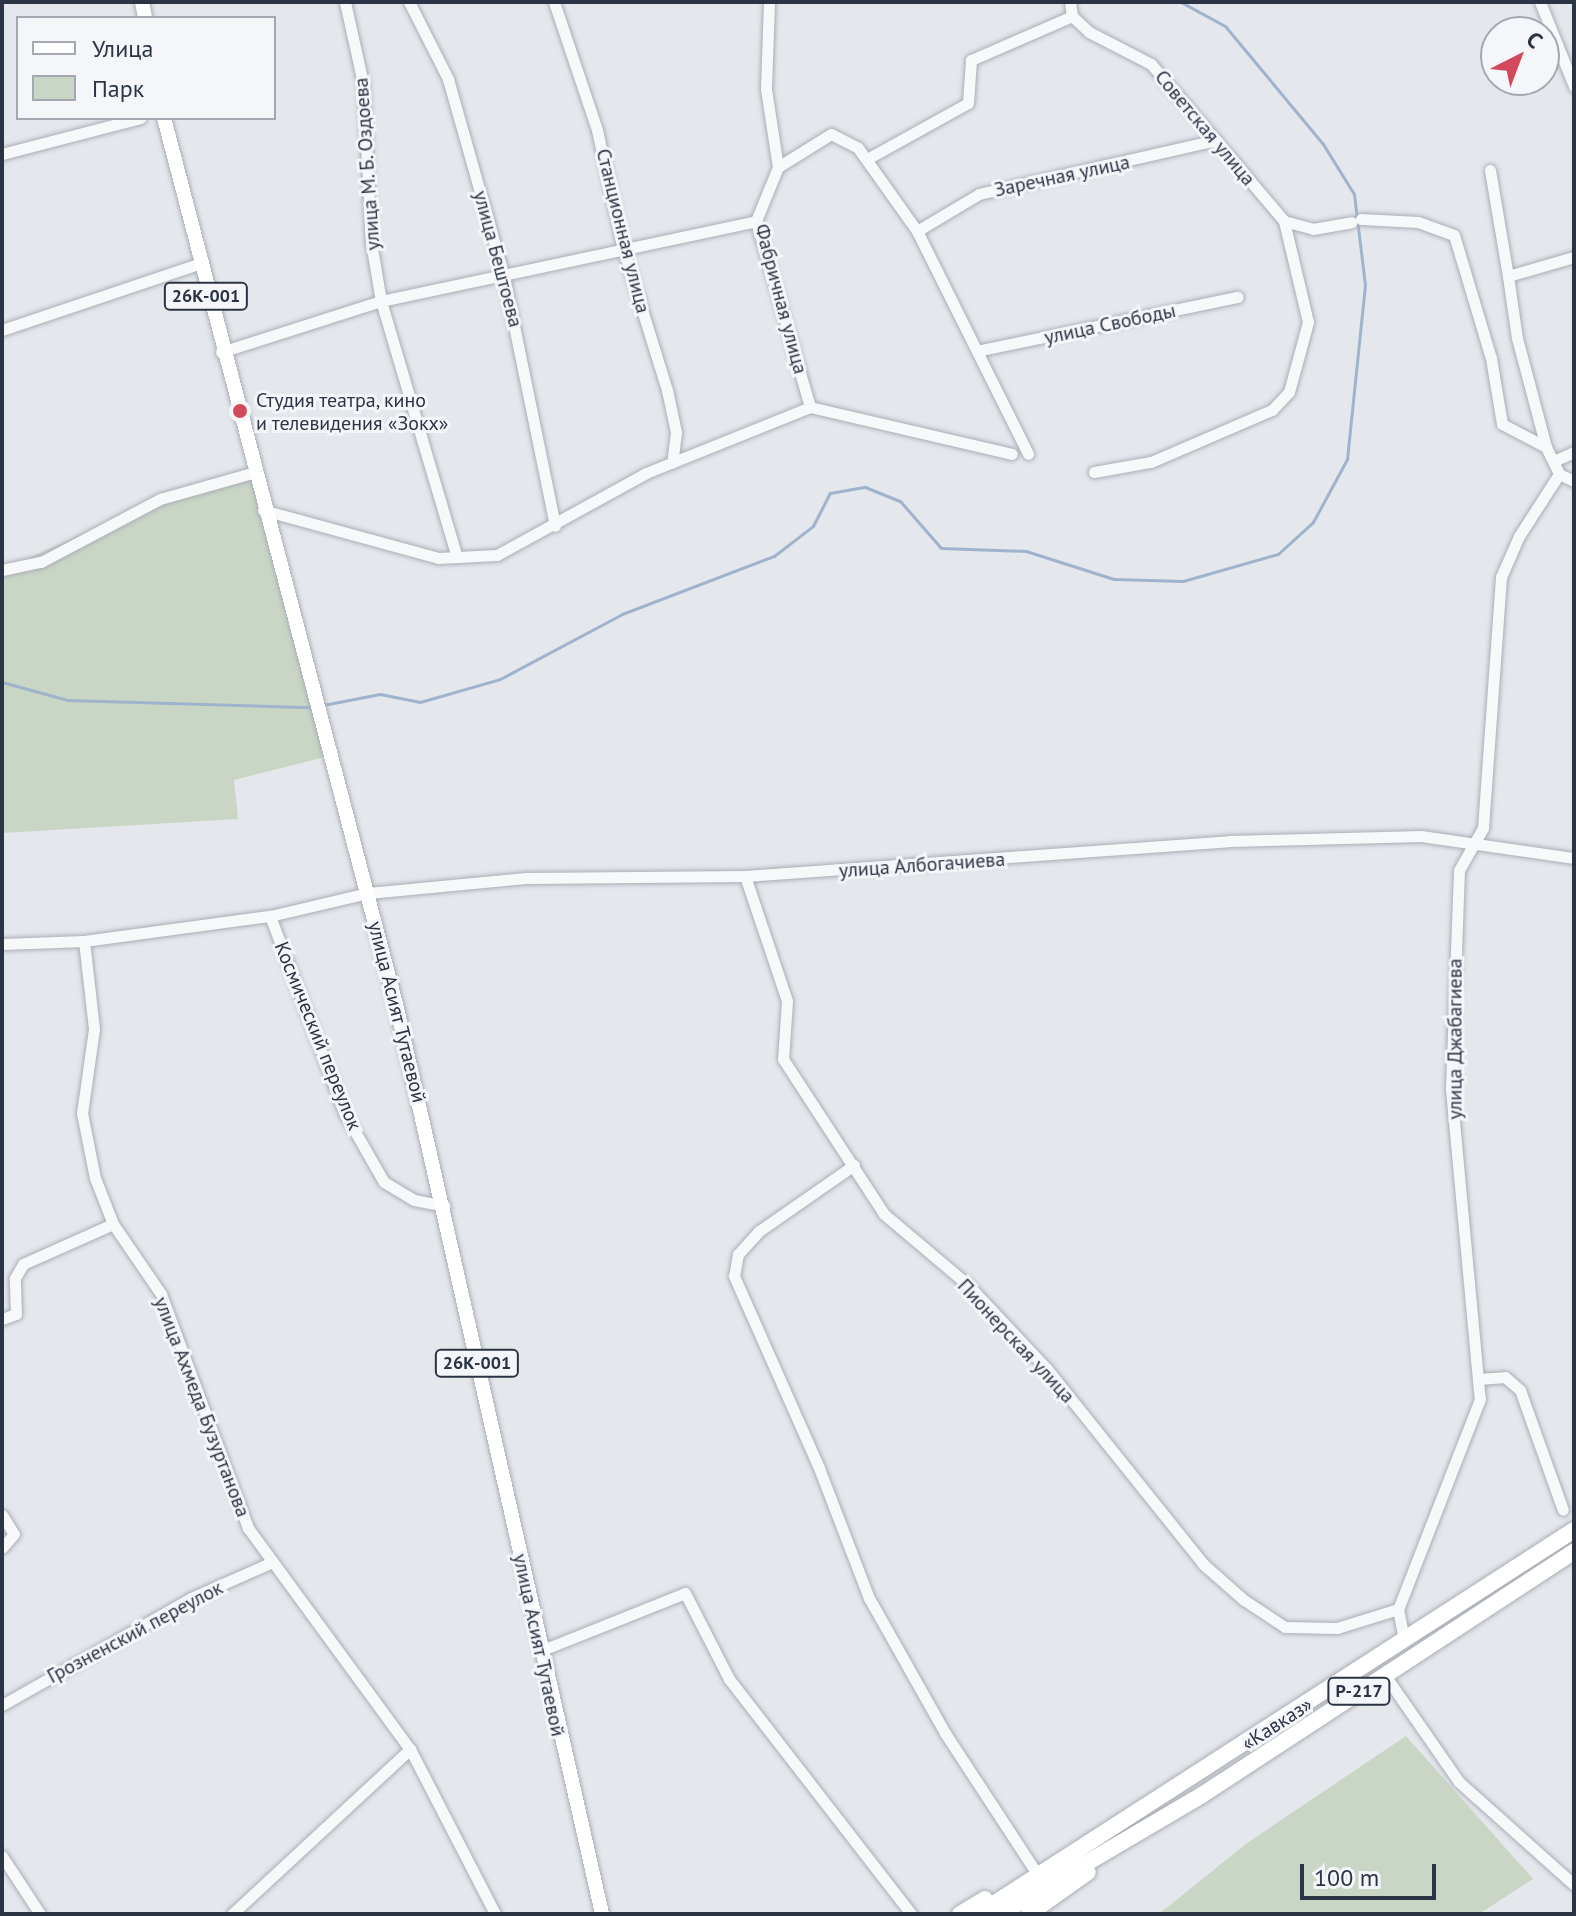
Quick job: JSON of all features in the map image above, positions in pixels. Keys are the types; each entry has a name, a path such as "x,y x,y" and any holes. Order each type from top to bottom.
{"highway":[{"name":"«Кавказ»","path":"1005,1906 1150,1807 1574,1530"},
{"name":"«Кавказ»","path":"978,1914 1005,1906 1143,1831 1574,1552"},
{"name":"Р-217","path":"960,1914 1034,1869 1150,1807"},
{"path":"1029,1914 1143,1831"}],"main road":[{"name":"улица Асият Тутаевой","path":"164,120 252,473 368,893 444,1206 540,1651 602,1914"}],"street":[{"name":"улица М. Б. Оздоева","path":"345,2 363,83 371,242 381,301 457,557"},
{"name":"улица Бештоева","path":"409,2 448,79 504,277 555,526"},
{"name":"Станционная улица","path":"554,2 597,130 623,248 667,390 676,432 672,463"},
{"path":"769,2 766,89 778,167 833,134 850,140 867,159 917,231 981,350 1028,454"},
{"path":"867,159 968,103 971,60 1072,16 1070,2"},
{"path":"1540,2 1574,86"},
{"name":"Советская улица","path":"1072,16 1151,64 1284,221"},
{"path":"2,154 132,120"},
{"name":"Заречная улица","path":"917,231 979,194 1216,140"},
{"name":"Фабричная улица","path":"778,167 756,221 810,407"},
{"path":"1490,170 1517,338 1546,447 1556,460 1559,474 1574,481"},
{"path":"1094,472 1151,462 1272,410 1289,392 1308,322 1284,221 1313,229 1356,220 1418,222 1454,235 1487,343 1502,424 1546,447"},
{"path":"221,352 381,301 756,221"},
{"path":"1508,276 1574,257"},
{"path":"2,330 198,264"},
{"name":"улица Свободы","path":"981,350 1238,297"},
{"path":"262,510 385,546 457,557 497,555 672,463 810,407 1012,454"},
{"path":"1556,460 1574,452"},
{"path":"2,570 41,562 160,499 252,473"},
{"name":"улица Джабагиева","path":"1398,1609 1453,1481 1480,1399 1451,1089 1459,870 1475,848 1483,828 1501,577 1519,536 1559,474"},
{"name":"улица Албогачиева","path":"2,944 84,941 270,916 368,893 528,878 745,876 1229,841 1421,836 1475,848 1574,858"},
{"name":"Пионерская улица","path":"745,876 787,1001 783,1059 884,1214 968,1285 1037,1359 1203,1564 1244,1600 1285,1627 1337,1628 1398,1609"},
{"name":"Космический переулок","path":"270,916 345,1114 384,1182 414,1200 444,1206"},
{"name":"улица Ахмеда Бузуртанова","path":"84,941 94,1029 82,1113 95,1178 113,1224 161,1294 248,1528 270,1563 294,1585 410,1749 495,1914"},
{"path":"854,1165 759,1231 738,1254 734,1276 819,1468 869,1598 945,1733 1034,1869"},
{"path":"2,1319 16,1314 15,1278 23,1264 113,1224"},
{"path":"1478,1379 1505,1377 1520,1390 1563,1510"},
{"path":"2,1515 14,1534 2,1548"},
{"name":"Грозненский переулок","path":"2,1705 191,1598 270,1563"},
{"path":"540,1651 685,1593 729,1679 911,1914"},
{"path":"1398,1609 1404,1641"},
{"path":"1384,1674 1459,1782 1574,1885"},
{"path":"232,1914 410,1749"},
{"path":"2,1856 40,1914"}],"green space":[{"path":"252,473 329,756 234,780 238,819 2,833 2,570 160,499"},
{"path":"1406,1736 1533,1879 1479,1914 1159,1914 1247,1843"}],"waterway":[{"path":"323,705 380,694 420,702 500,679 622,614 774,556 813,526 830,493 865,487 900,501 941,548 1026,551 1114,579 1183,581 1278,554 1313,522 1347,459 1365,285 1354,194 1323,144 1225,26 1181,2"},
{"path":"2,682 68,700 311,707"}],"place":[{"name":"Студия театра, кино и телевидения «Зокх»","path":"240,411"}]}
